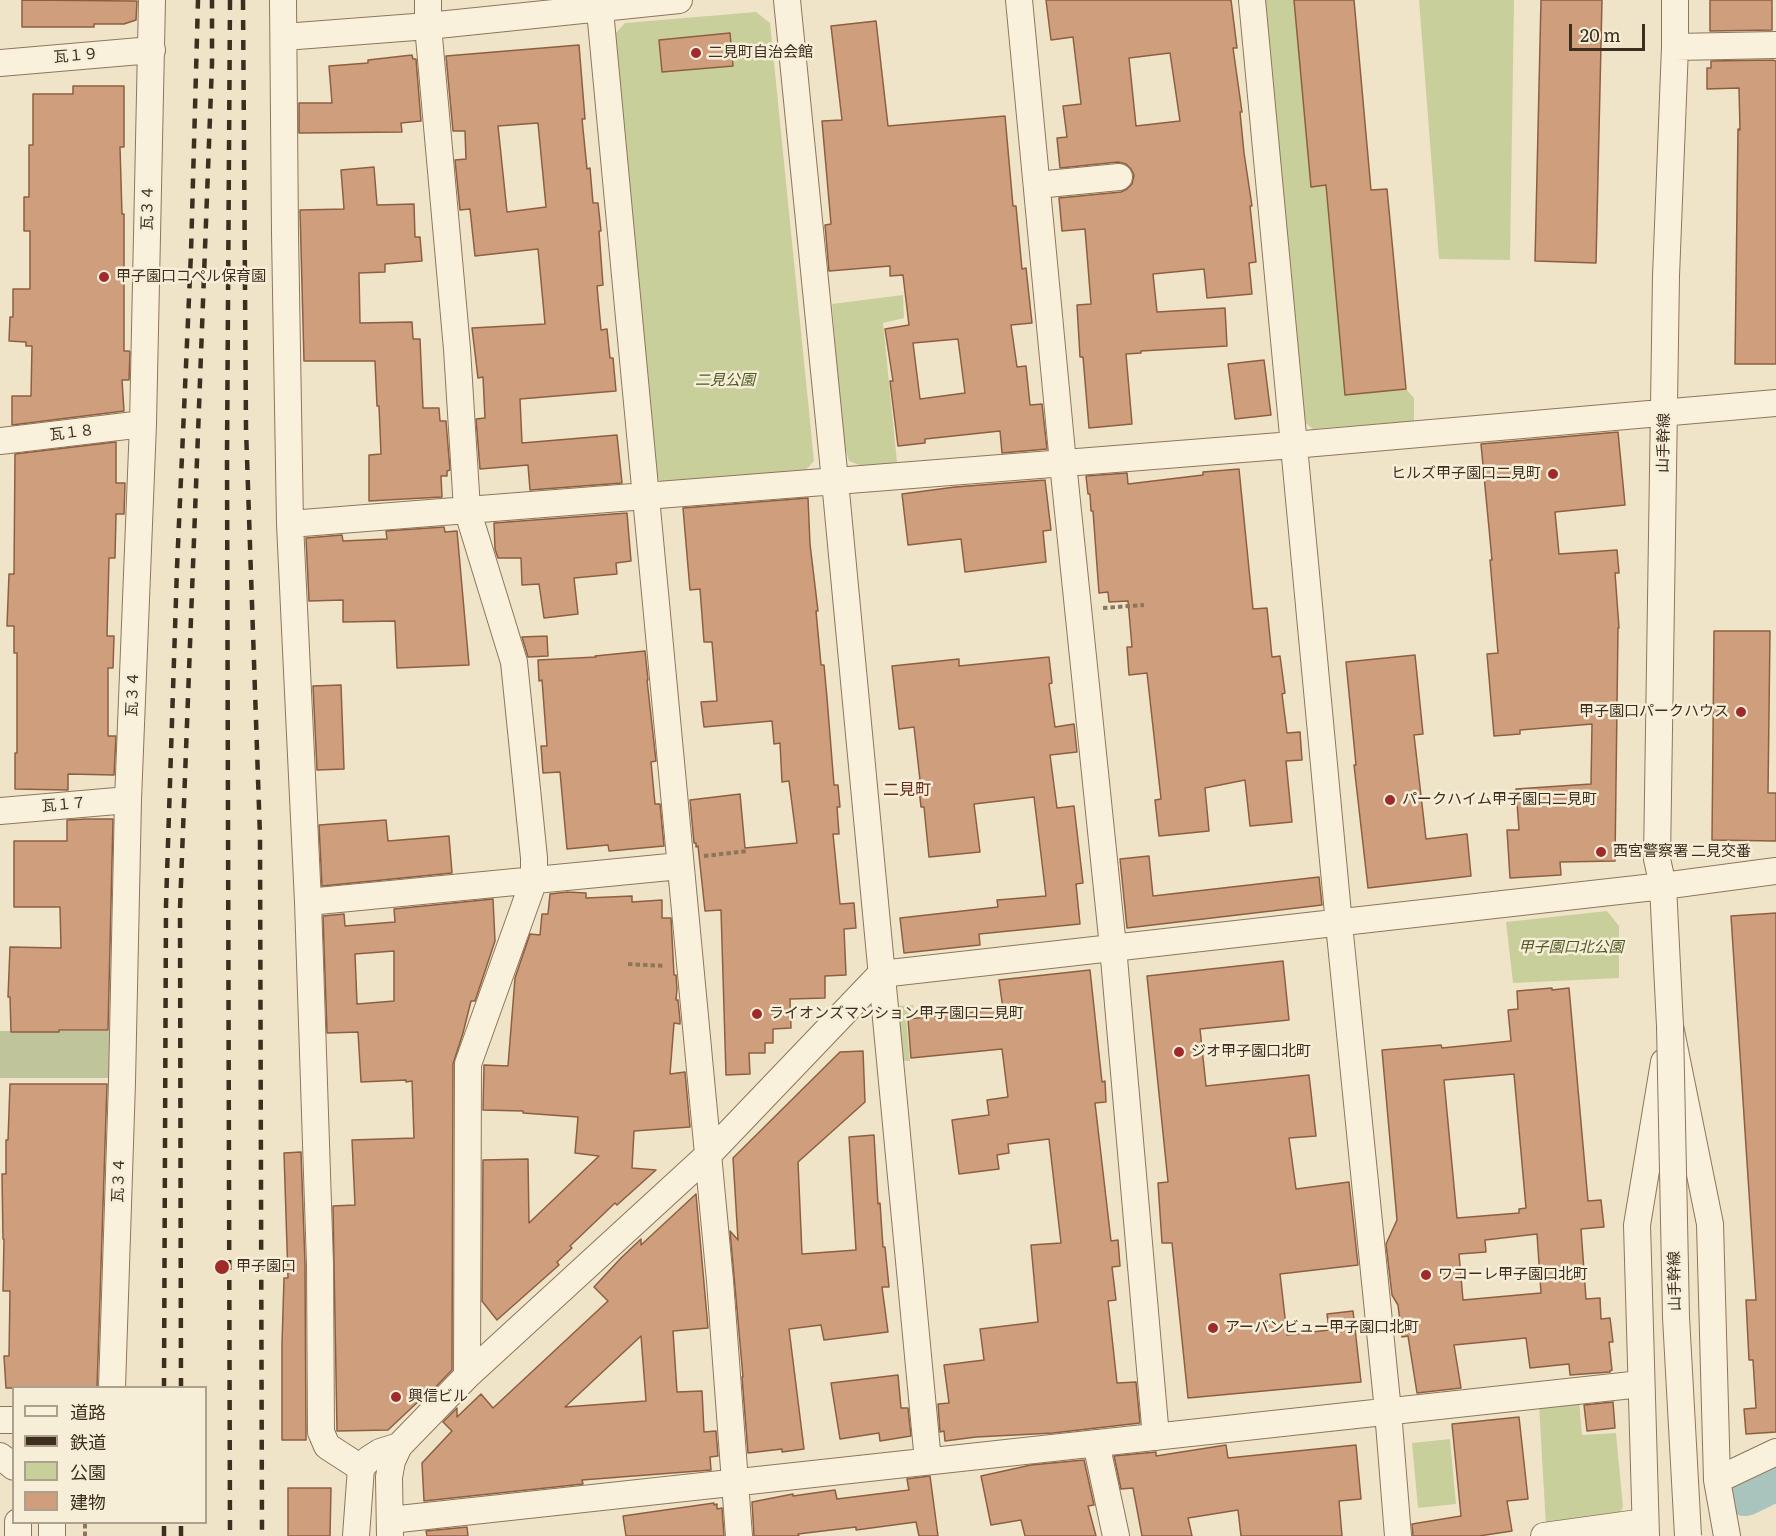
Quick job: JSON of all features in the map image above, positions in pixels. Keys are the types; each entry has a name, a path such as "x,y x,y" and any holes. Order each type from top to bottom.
{"street":[{"name":"瓦３４","path":"112,1386 122,1094 128,800 144,424 152,0"},
{"path":"284,0 290,524 308,902 320,1264 321,1432 327,1446 380,1455 392,1461 389,1477 390,1531 736,1482 1641,1384"},
{"path":"428,0 428,26 457,349 467,509 514,662 534,858 534,880 468,1064 467,1376"},
{"path":"284,38 428,26 600,4 679,0"},
{"path":"787,0 928,1461"},
{"path":"1019,0 1113,947 1156,1437"},
{"path":"1252,0 1339,924 1388,1411 1398,1536"},
{"name":"山手幹線","path":"1675,0 1667,265 1657,859 1663,886 1670,1026 1676,1317 1688,1536"},
{"path":"600,4 721,1293 739,1536"},
{"path":"1675,47 1776,45"},
{"name":"瓦１９","path":"0,63 152,50"},
{"path":"1037,185 1119,177"},
{"path":"290,524 1293,445 1776,403"},
{"name":"瓦１８","path":"0,441 144,424"},
{"name":"瓦１７","path":"0,811 128,800"},
{"path":"308,902 534,880 679,862"},
{"path":"356,1536 380,1455 707,1156 881,974 1339,924 1776,871"},
{"path":"1544,1536 1646,1529 1637,1225 1670,1026"},
{"path":"1670,1026 1710,1224 1717,1480 1727,1536"},
{"path":"1096,1443 1116,1536"},
{"path":"1717,1480 1776,1452"},
{"path":"0,1456 12,1465"}],"path":[{"path":"1078,610 1144,605"},
{"path":"679,862 748,851"},
{"path":"628,964 690,967"}],"green space":[{"path":"1261,0 1294,0 1311,186 1326,185 1345,394 1406,389 1414,398 1414,421 1313,429 1303,421"},
{"path":"1419,0 1514,0 1510,260 1439,259"},
{"name":"二見公園","path":"756,12 770,23 814,461 805,471 665,484 654,476 613,36 625,23"},
{"path":"903,295 904,318 883,323 897,462 862,466 849,461 843,440 832,304"},
{"name":"甲子園口北公園","path":"1607,911 1619,926 1619,978 1513,983 1506,922"},
{"path":"913,1005 914,1015 906,1017 910,1061 901,1061 899,1006"},
{"path":"0,1031 113,1031 113,1078 0,1078"},
{"path":"1579,1401 1582,1435 1616,1433 1623,1507 1619,1514 1546,1527 1539,1404"},
{"path":"1450,1439 1456,1504 1418,1508 1412,1443"}],"building":[{"path":"22,0 137,1 136,20 124,24 94,24 94,27 22,27"},
{"path":"1046,0 1231,0 1237,48 1233,48 1242,112 1240,112 1252,206 1250,206 1256,262 1249,263 1252,294 1207,298 1204,269 1153,274 1157,312 1225,308 1227,346 1141,351 1141,353 1126,354 1132,424 1089,428 1083,357 1080,357 1077,305 1091,304 1085,229 1062,231 1059,198 1121,192 1132,184 1134,175 1126,164 1118,162 1060,168 1057,138 1067,137 1063,106 1081,104 1073,37 1051,40","holes":["1170,53 1180,121 1136,126 1129,58"]},
{"path":"1294,0 1354,0 1371,190 1387,189 1406,389 1345,395 1326,185 1311,187"},
{"path":"1541,0 1602,0 1596,263 1535,261"},
{"path":"1710,0 1772,0 1772,30 1710,31"},
{"path":"876,21 888,126 1005,116 1013,206 1016,206 1022,269 1026,268 1032,323 1011,325 1017,367 1026,366 1030,405 1042,404 1047,449 1002,453 1000,431 925,439 925,443 898,446 890,381 893,381 885,329 909,325 903,275 890,276 890,266 829,271 825,225 831,224 822,121 842,120 831,26","holes":["958,339 965,393 920,399 913,343"]},
{"name":"二見町自治会館","path":"730,33 733,66 662,72 659,40"},
{"path":"579,45 587,169 590,168 593,203 598,203 601,231 599,231 603,285 597,286 601,330 607,329 616,391 520,399 522,443 617,435 622,483 530,490 528,465 480,469 476,419 485,418 483,377 478,378 472,328 545,324 538,249 475,256 470,209 460,210 455,160 466,159 465,131 453,131 446,56","holes":["538,123 546,207 507,212 498,126"]},
{"path":"412,55 413,59 416,59 421,121 401,123 402,132 299,133 299,103 332,103 329,66 368,63 368,60"},
{"path":"1711,61 1776,61 1776,364 1735,364 1739,88 1707,89 1707,68 1711,68"},
{"path":"73,86 124,86 124,147 120,147 122,214 124,214 124,351 130,352 129,380 122,380 124,411 12,425 12,396 31,396 32,346 26,346 26,342 9,341 10,317 13,317 13,289 30,289 30,231 24,231 24,197 29,197 29,145 33,145 33,94 73,94"},
{"path":"374,167 377,205 414,204 415,237 420,237 422,261 385,264 385,272 359,273 360,323 412,322 413,339 420,339 423,408 439,408 440,421 446,421 450,470 447,471 447,476 441,476 442,497 369,501 369,455 381,454 375,361 304,361 300,210 344,209 341,170"},
{"path":"1264,360 1271,415 1235,419 1228,364"},
{"path":"1618,432 1625,505 1555,512 1559,554 1617,550 1619,573 1615,573 1619,628 1615,861 1560,862 1561,875 1510,878 1507,830 1519,830 1516,789 1591,784 1592,724 1520,730 1520,734 1494,736 1487,654 1498,653 1481,444"},
{"path":"116,442 116,483 125,483 124,514 116,514 115,558 109,558 107,636 114,636 113,668 108,668 108,736 116,736 114,775 68,774 68,790 15,789 17,653 14,653 14,626 7,626 9,574 14,574 15,454"},
{"path":"1239,469 1253,609 1267,608 1272,657 1280,656 1287,733 1300,732 1302,760 1286,761 1292,822 1250,826 1245,780 1205,788 1209,831 1159,836 1155,800 1161,799 1147,673 1129,675 1127,647 1132,647 1128,601 1109,602 1108,592 1099,593 1093,511 1091,511 1086,476 1127,473 1128,484 1203,475 1203,472"},
{"path":"1045,480 1051,530 1043,531 1046,562 965,572 961,539 908,545 902,494 955,487"},
{"path":"808,498 821,665 824,665 834,785 838,785 840,807 837,807 839,834 833,834 840,904 854,903 856,928 844,929 846,975 825,976 825,998 790,999 791,1028 773,1029 773,1043 765,1043 765,1053 749,1053 750,1074 726,1075 721,910 705,911 690,800 740,794 745,848 797,843 789,781 782,782 780,743 774,744 772,721 704,727 701,702 717,701 712,642 704,642 700,589 690,590 683,508"},
{"path":"627,513 631,561 616,563 617,574 574,578 578,614 544,618 539,584 522,585 521,558 498,558 495,549 494,523"},
{"path":"444,527 445,532 457,531 469,665 397,668 395,621 343,622 343,600 309,601 306,538 342,535 343,541 387,539 386,531"},
{"name":"甲子園口パークハウス","path":"1714,631 1770,631 1768,793 1776,793 1776,841 1712,840"},
{"path":"547,636 548,656 528,657 522,637"},
{"path":"645,651 656,761 651,762 655,804 660,804 664,846 609,851 608,845 567,849 560,772 543,773 541,746 547,746 542,680 539,681 538,660 596,657"},
{"path":"1415,655 1423,734 1414,735 1426,839 1467,834 1471,876 1368,888 1354,765 1356,765 1346,662"},
{"path":"1049,657 1052,683 1049,684 1055,727 1074,724 1077,752 1050,755 1057,808 1074,806 1083,883 1076,884 1080,924 979,934 980,945 904,953 900,918 998,907 997,900 1046,896 1034,797 974,804 980,852 929,857 924,807 921,807 914,727 899,729 892,666 959,659 959,666"},
{"path":"341,685 344,769 317,770 313,686"},
{"path":"113,819 108,1030 11,1032 10,997 8,997 10,947 61,948 60,907 14,907 14,841 67,841 67,820"},
{"path":"386,820 388,841 449,836 452,873 322,886 319,825"},
{"path":"1149,856 1153,896 1319,877 1322,905 1127,928 1120,859"},
{"path":"586,893 586,898 632,896 632,902 662,900 662,918 671,918 676,1000 678,1000 680,1020 680,1024 674,1023 670,1074 685,1072 690,1127 634,1131 632,1168 656,1170 617,1205 615,1203 570,1246 572,1248 557,1262 559,1265 497,1320 482,1301 483,1160 528,1159 529,1223 599,1156 575,1153 578,1117 523,1113 523,1111 483,1110 484,1065 508,1066 515,978 530,934 540,935 542,914 548,914 550,894"},
{"path":"493,899 495,941 475,1001 471,1001 453,1064 452,1370 423,1400 421,1399 388,1430 337,1431 333,1206 355,1205 352,1140 414,1138 412,1081 361,1082 358,1032 327,1033 323,916 344,914 345,926 395,922 394,909","holes":["394,951 394,1001 357,1004 355,954"]},
{"path":"1776,913 1776,1432 1746,1434 1744,1409 1756,1408 1753,1360 1749,1360 1746,1300 1756,1300 1731,916"},
{"path":"1283,961 1289,1020 1200,1029 1206,1086 1309,1075 1316,1136 1289,1138 1296,1189 1349,1182 1358,1265 1280,1274 1287,1335 1329,1330 1327,1314 1353,1311 1361,1382 1188,1398 1172,1243 1162,1243 1158,1183 1168,1182 1147,976"},
{"path":"1090,970 1106,1102 1095,1103 1111,1241 1118,1240 1120,1266 1112,1267 1116,1300 1108,1301 1117,1383 1136,1382 1140,1423 1053,1433 945,1441 944,1431 940,1432 938,1404 949,1403 944,1365 984,1360 980,1329 1038,1322 1031,1245 1061,1243 1049,1139 1008,1144 1009,1153 997,1155 999,1169 959,1174 952,1120 989,1115 987,1100 1008,1097 1002,1049 911,1058 908,1019 1003,1009 999,980"},
{"path":"1569,988 1588,1201 1601,1200 1604,1227 1581,1229 1586,1299 1600,1298 1601,1319 1610,1318 1613,1342 1609,1342 1612,1370 1570,1375 1569,1364 1530,1368 1526,1338 1454,1345 1461,1388 1417,1393 1408,1336 1402,1337 1398,1305 1392,1295 1386,1244 1397,1220 1382,1050 1441,1045 1442,1048 1511,1041 1508,1010 1518,1009 1517,991","holes":["1514,1074 1526,1208 1519,1209 1519,1213 1457,1218 1444,1080","1537,1234 1541,1293 1463,1300 1459,1254 1486,1252 1485,1240"]},
{"path":"863,1051 865,1102 798,1162 802,1254 856,1250 849,1137 874,1135 878,1204 880,1203 889,1287 882,1287 888,1332 824,1340 821,1325 789,1329 804,1449 748,1453 730,1231 738,1240 733,1158 840,1052"},
{"path":"10,1084 107,1084 97,1386 12,1386 12,1388 6,1388 4,1356 9,1356 10,1291 3,1291 2,1174 6,1174 6,1140 8,1140"},
{"path":"301,1152 305,1264 306,1440 282,1440 284,1278 288,1278 284,1153"},
{"path":"696,1194 708,1328 673,1331 677,1392 702,1391 704,1432 716,1431 718,1456 710,1457 711,1470 582,1480 583,1484 424,1501 422,1463 452,1431 443,1422 457,1408 457,1417 481,1394 493,1408 608,1301 594,1287 641,1239 641,1245","holes":["641,1336 646,1401 565,1407"]},
{"path":"898,1375 901,1408 908,1408 911,1436 880,1441 879,1433 840,1439 831,1383"},
{"path":"1613,1402 1615,1428 1587,1431 1584,1405"},
{"path":"1519,1417 1528,1499 1507,1501 1512,1531 1479,1536 1413,1536 1412,1524 1461,1516 1452,1424"},
{"path":"1226,1445 1228,1458 1356,1445 1361,1499 1339,1501 1342,1536 1241,1536 1238,1510 1188,1518 1192,1536 1142,1536 1133,1488 1121,1489 1114,1456 1156,1452 1156,1456"},
{"path":"1084,1460 1094,1505 1088,1506 1096,1536 1025,1536 1021,1520 991,1525 981,1476 1031,1465"},
{"path":"930,1476 938,1536 919,1536 916,1522 856,1530 856,1527 798,1534 799,1536 754,1536 752,1502 793,1494 793,1496 835,1490 837,1499 909,1490 907,1479"},
{"path":"288,1488 331,1488 330,1536 288,1536"},
{"path":"714,1503 714,1505 717,1504 717,1509 722,1508 724,1536 626,1536 623,1516"},
{"path":"467,1527 468,1536 427,1536 426,1531"}],"waterway":[{"path":"1745,1493 1776,1478"}],"railway":[{"path":"164,1386 166,905 177,568 191,253 198,0"},
{"path":"181,1386 180,909 212,64 212,0"},
{"path":"230,0 227,456 230,1536"},
{"path":"243,0 246,429 260,837 262,1536"},
{"path":"164,1524 164,1536"},
{"path":"181,1524 181,1536"}],"place":[{"name":"二見町自治会館","path":"696,53"},
{"name":"甲子園口コペル保育園","path":"104,277"},
{"name":"ヒルズ甲子園口二見町","path":"1553,474"},
{"name":"甲子園口パークハウス","path":"1741,712"},
{"name":"パークハイム甲子園口二見町","path":"1390,800"},
{"name":"西宮警察署 二見交番","path":"1601,852"},
{"name":"ライオンズマンション甲子園口二見町","path":"757,1014"},
{"name":"ジオ甲子園口北町","path":"1179,1052"},
{"name":"甲子園口","path":"222,1267"},
{"name":"ワコーレ甲子園口北町","path":"1426,1275"},
{"name":"アーバンビュー甲子園口北町","path":"1213,1328"},
{"name":"興信ビル","path":"396,1397"}],"district":[{"name":"二見町","path":"907,790"}]}
